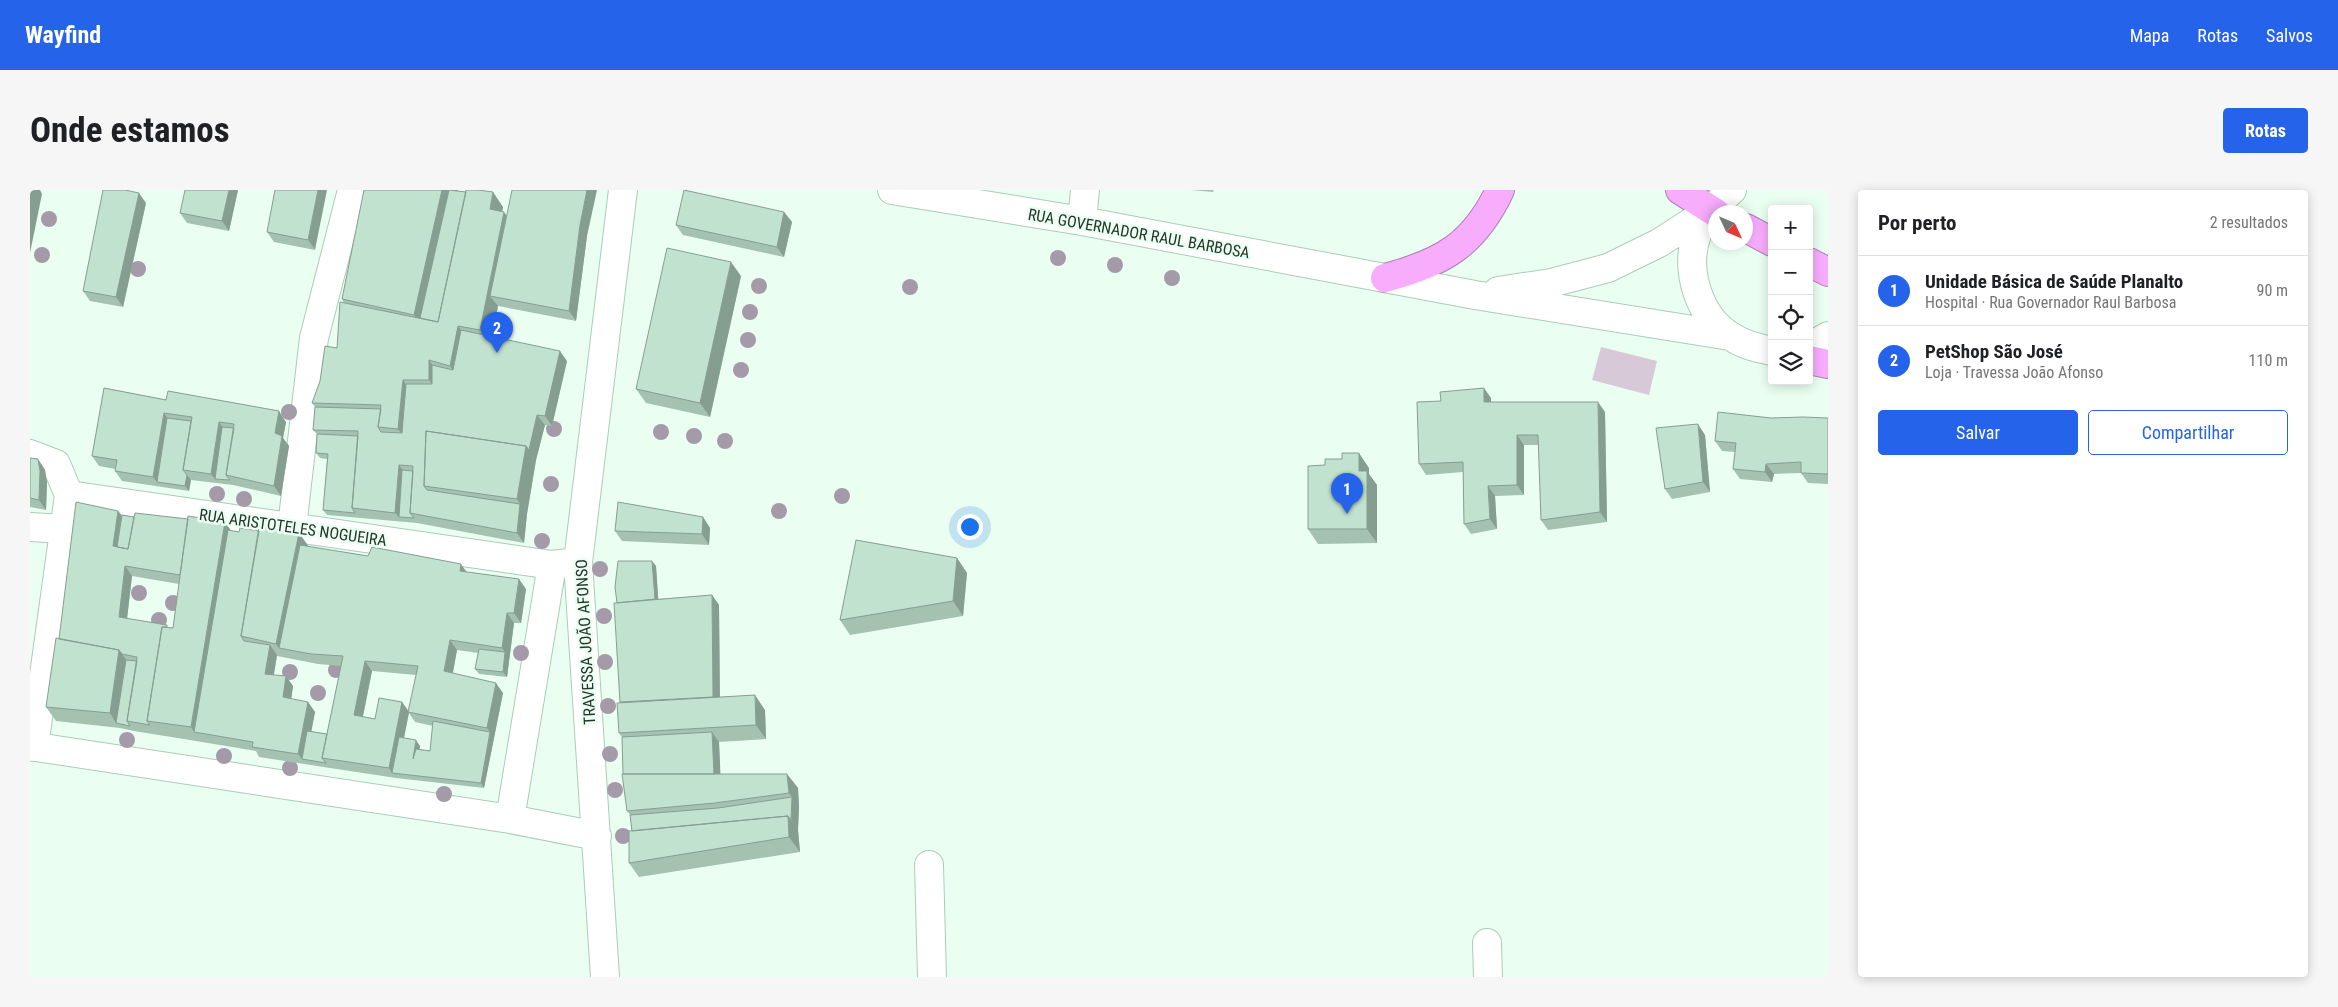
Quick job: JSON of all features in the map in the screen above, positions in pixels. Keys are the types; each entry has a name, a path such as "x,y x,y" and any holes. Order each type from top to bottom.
{"highway":[{"path":"1385,278 1419,269 1444,257 1475,232 1500,190"},
{"path":"1680,190 1708,209"},
{"path":"1753,232 1768,240"},
{"path":"1813,264 1828,272"},
{"path":"1813,361 1828,364"}],"street":[{"path":"292,527 314,338 352,190"},
{"name":"TRAVESSA JOÃO AFONSO","path":"605,977 578,562 623,190"},
{"name":"RUA GOVERNADOR RAUL BARBOSA","path":"892,190 1082,221 1475,295 1730,336"},
{"path":"1082,221 1085,190"},
{"path":"1719,205 1732,190"},
{"path":"1475,295 1551,282 1608,268 1659,243 1708,215"},
{"path":"1708,219 1697,235 1692,264 1696,292 1710,317 1730,336 1751,347 1768,350"},
{"path":"1813,345 1828,336"},
{"path":"30,454 56,464 69,495 32,747 510,819 597,836"},
{"name":"RUA ARISTOTELES NOGUEIRA","path":"69,495 552,565 578,562"},
{"path":"30,527 64,529"},
{"path":"510,819 552,565"},
{"path":"929,865 932,977"},
{"path":"1487,943 1488,977"}],"shaded area":[{"path":"1601,347 1657,361 1649,395 1592,380"}],"building":[{"path":"103,190 125,190 139,193 116,297 83,291"},
{"path":"185,190 229,190 222,221 180,213"},
{"path":"275,190 318,190 308,240 267,232"},
{"path":"364,190 442,190 414,315 342,299"},
{"path":"449,190 466,192 438,322 420,318"},
{"path":"466,190 493,192 490,209 504,212 480,330 458,326 450,366 429,360 429,380 403,380 398,429 378,427 381,405 312,403 320,381 325,346 337,348 340,302 438,322"},
{"path":"512,190 587,190 580,225 569,311 490,296"},
{"path":"684,190 784,212 777,247 676,225"},
{"path":"667,248 731,262 700,403 636,389"},
{"path":"461,330 560,351 545,416 537,415 529,450 526,446 426,431 424,486 427,490 520,504 517,533 410,513 413,466 399,465 395,513 352,508 358,431 313,430 315,407 381,409 378,427 381,432 402,433 406,384 432,384 432,365 453,370"},
{"path":"104,388 166,400 168,391 279,411 275,433 282,436 274,486 226,475 234,424 219,422 211,474 183,470 192,417 164,413 153,477 115,471 117,460 92,456"},
{"path":"1484,388 1484,402 1598,402 1600,512 1541,520 1538,435 1517,435 1517,485 1488,486 1490,519 1464,524 1463,462 1419,464 1417,402 1441,401 1440,392"},
{"path":"1718,412 1771,418 1828,418 1828,474 1801,473 1801,462 1766,464 1765,472 1733,469 1736,443 1715,441"},
{"path":"167,418 191,421 183,470 187,475 185,486 157,482"},
{"path":"1698,424 1703,482 1665,489 1656,428"},
{"path":"222,427 234,428 226,475 230,480 215,479"},
{"path":"426,431 526,446 517,499 424,486"},
{"path":"317,434 358,436 352,508 355,513 323,510 328,454 316,453"},
{"path":"1342,453 1359,453 1359,471 1367,471 1367,529 1308,529 1308,466 1325,465 1325,459 1342,459"},
{"path":"30,458 38,459 40,471 39,500 30,498"},
{"path":"402,470 413,471 410,513 414,518 399,517"},
{"path":"76,502 118,511 113,546 128,549 135,513 188,519 180,575 125,566 119,617 167,625 162,627 147,721 150,725 127,721 137,657 122,654 119,650 59,639"},
{"path":"618,502 703,517 702,534 615,531"},
{"path":"122,515 134,517 128,549 117,547"},
{"path":"188,516 225,522 191,727 147,721 162,627 173,628"},
{"path":"259,527 299,533 276,644 241,636"},
{"path":"240,528 259,531 241,636 244,641 270,645 265,674 286,676 283,697 308,702 298,754 252,747 253,742 194,732 228,530 239,532"},
{"path":"856,540 957,558 953,601 840,620"},
{"path":"300,545 368,556 372,547 461,564 460,571 519,579 514,613 507,613 502,648 450,640 444,671 496,683 487,728 408,712 418,666 365,661 354,715 375,719 379,698 402,702 389,768 322,758 343,656 311,654 279,648"},
{"path":"618,561 652,561 655,599 617,603 615,587"},
{"path":"712,595 713,697 620,702 614,603"},
{"path":"56,638 119,650 110,713 46,707"},
{"path":"479,649 505,652 503,672 475,669"},
{"path":"126,660 137,661 127,721 130,726 116,723"},
{"path":"755,695 756,725 619,733 617,703"},
{"path":"433,721 490,732 481,783 392,773 399,737 416,740 413,759 416,749 430,751"},
{"path":"307,731 327,734 322,758 326,763 302,759"},
{"path":"712,732 714,774 623,774 622,737"},
{"path":"622,774 787,774 789,793 715,803 627,811"},
{"path":"792,797 791,820 788,816 632,831 630,815 718,808"},
{"path":"788,816 789,837 629,863 629,831"}],"place":[{"name":"PetShop São José","path":"497,353"},
{"name":"Unidade Básica de Saúde Planalto","path":"1347,514"}]}
